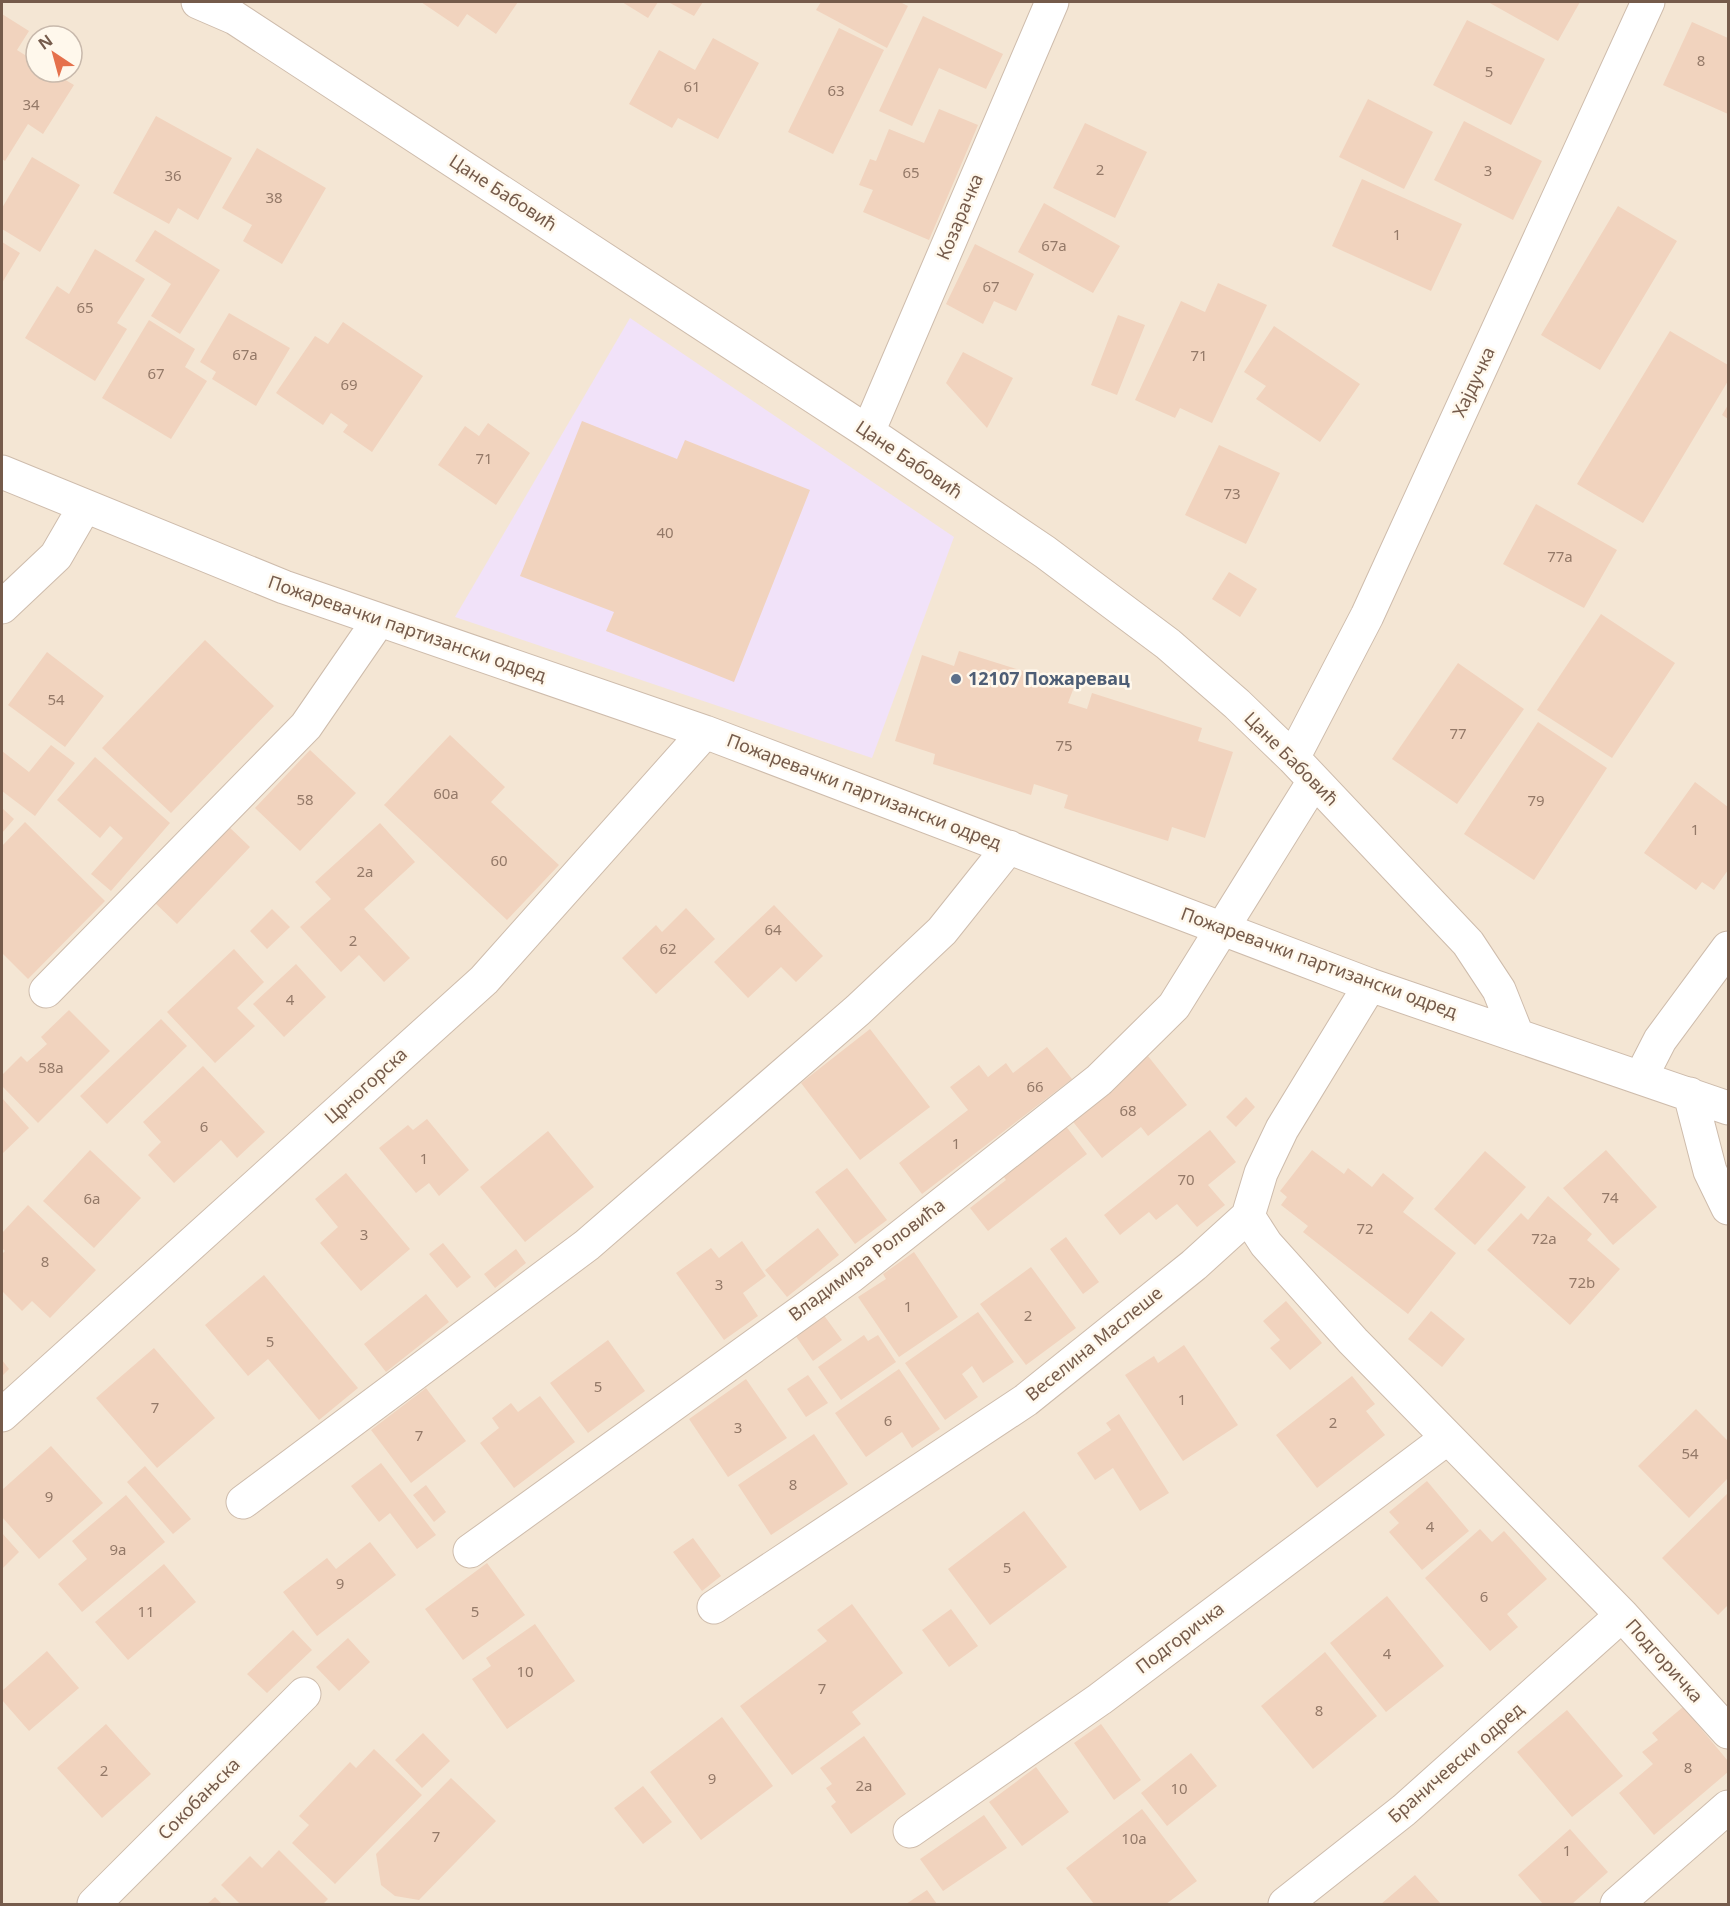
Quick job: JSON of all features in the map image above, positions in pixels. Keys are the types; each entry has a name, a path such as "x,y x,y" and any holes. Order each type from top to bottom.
{"street":[{"name":"Цане Бабовић","path":"198,2 235,18 868,432 1045,552 1168,644 1237,704 1468,943 1499,990 1517,1035"},
{"name":"Козарачка","path":"868,432 1052,2"},
{"name":"Хајдучка","path":"1222,926 1303,770 1367,616 1648,2"},
{"name":"Пожаревачки партизански одред","path":"2,472 284,587 705,732 1222,926 1370,985 1728,1108"},
{"path":"2,607 56,556 85,506"},
{"path":"46,991 306,726 379,620"},
{"name":"Црногорска","path":"2,1415 484,980 705,732"},
{"path":"243,1502 587,1245 858,1010 942,931 1009,847"},
{"name":"Владимира Роловића","path":"470,1551 851,1276 1099,1080 1174,1006 1222,926"},
{"path":"1641,1077 1660,1040 1728,948"},
{"path":"1248,1216 1261,1173 1282,1129 1370,985"},
{"path":"1690,1094 1710,1171 1728,1208"},
{"name":"Подгоричка","path":"1248,1216 1282,1262 1446,1439 1622,1615 1728,1732"},
{"name":"Веселина Маслеше","path":"714,1608 1026,1400 1194,1265 1248,1216"},
{"name":"Подгоричка","path":"910,1831 1100,1699 1446,1439"},
{"name":"Браничевски одред","path":"1285,1905 1404,1810 1622,1615"},
{"name":"Сокобањска","path":"94,1905 304,1694"},
{"path":"1617,1905 1728,1807"}],"shaded area":[{"path":"2,2 1728,2 1728,1904 2,1904"},
{"path":"630,318 954,537 872,758 455,617"}],"building":[{"path":"421,2 518,2 496,34 467,14 458,27"},
{"path":"622,2 658,2 648,18"},
{"path":"671,2 703,2 694,16"},
{"path":"821,2 900,2 908,6 887,48 816,10"},
{"path":"1488,2 1580,2 1558,41"},
{"path":"2,14 24,28 24,39 17,50 24,54 24,84 74,85 43,134 28,124 5,161 2,159"},
{"path":"923,16 1003,54 986,89 939,68 912,126 879,111"},
{"path":"1467,20 1545,59 1511,125 1433,85"},
{"path":"1692,22 1728,38 1728,114 1663,85"},
{"path":"839,28 884,50 833,154 788,132"},
{"path":"713,38 759,63 718,139 678,118 672,128 629,104 659,50 695,70"},
{"path":"1368,99 1433,132 1404,189 1339,157"},
{"path":"939,109 978,125 929,240 863,212 873,190 859,185 870,159 876,161 889,129 924,143"},
{"path":"156,116 232,158 198,220 178,208 169,224 113,193"},
{"path":"1464,121 1542,161 1513,220 1434,180"},
{"path":"1085,123 1147,152 1115,218 1053,188"},
{"path":"257,148 326,188 282,264 243,241 252,225 222,208"},
{"path":"32,157 80,185 40,252 2,229 2,208"},
{"path":"1362,179 1462,224 1431,291 1332,246"},
{"path":"1044,203 1120,246 1093,293 1018,252"},
{"path":"1618,206 1677,241 1600,370 1541,335"},
{"path":"155,230 220,270 180,334 151,316 171,284 135,261"},
{"path":"2,242 20,253 2,283"},
{"path":"975,244 1034,274 1016,311 994,301 983,324 946,304"},
{"path":"95,249 145,279 117,323 127,329 95,381 25,338 57,286 69,294"},
{"path":"1218,283 1267,305 1212,423 1180,408 1175,418 1135,400 1181,301 1205,312"},
{"path":"229,313 290,348 256,406 212,379 216,372 200,362"},
{"path":"1118,315 1145,325 1117,395 1091,385"},
{"path":"149,320 195,349 185,367 207,381 171,439 102,398"},
{"path":"343,322 423,376 372,452 343,432 348,425 331,413 323,425 276,393 315,336 328,344"},
{"path":"1274,326 1360,384 1320,442 1256,399 1266,386 1244,372"},
{"path":"1670,331 1728,365 1728,381 1643,523 1577,484"},
{"path":"963,352 1013,378 987,428 946,383"},
{"path":"1728,405 1728,419 1722,415"},
{"path":"582,421 677,459 685,440 810,490 734,682 606,631 614,612 520,576"},
{"path":"488,423 530,453 496,505 438,465 465,426 479,436"},
{"path":"1219,445 1280,473 1246,544 1185,515"},
{"path":"1536,504 1617,550 1584,608 1503,564"},
{"path":"1229,572 1257,589 1240,617 1212,599"},
{"path":"1601,614 1675,663 1612,758 1537,710"},
{"path":"205,640 274,706 171,813 102,748"},
{"path":"959,651 1074,687 1068,703 1087,709 1092,693 1202,728 1198,741 1233,752 1205,838 1172,827 1168,841 1064,808 1068,795 1034,784 1031,795 933,764 935,754 895,741 922,655 954,666"},
{"path":"47,652 104,696 65,747 8,705"},
{"path":"1458,663 1524,709 1457,804 1392,759"},
{"path":"1538,722 1607,768 1534,880 1464,834"},
{"path":"450,735 505,787 491,802 559,865 507,920 384,805"},
{"path":"51,745 75,763 35,816 2,791 2,751 29,772"},
{"path":"310,750 356,793 300,851 255,808"},
{"path":"95,757 170,823 111,891 91,874 123,838 110,826 100,838 57,800"},
{"path":"1695,782 1728,807 1728,870 1714,890 1702,882 1696,890 1644,853"},
{"path":"2,808 14,819 2,833"},
{"path":"25,822 105,901 28,979 2,953 2,846"},
{"path":"380,823 415,862 364,909 410,958 384,982 359,955 341,972 300,927 331,899 315,882"},
{"path":"226,824 250,847 177,924 153,901"},
{"path":"774,905 823,956 796,982 781,967 748,998 714,962"},
{"path":"686,908 715,939 656,994 622,958 656,925 662,932"},
{"path":"272,909 290,927 267,949 250,931"},
{"path":"234,949 264,982 237,1008 255,1026 215,1063 167,1012"},
{"path":"296,964 326,997 284,1037 253,1004"},
{"path":"69,1010 110,1051 38,1123 2,1086 2,1075 21,1056 27,1062 47,1044 41,1037"},
{"path":"161,1019 187,1046 107,1124 80,1096"},
{"path":"870,1029 930,1107 860,1160 801,1083"},
{"path":"1047,1047 1072,1079 922,1194 899,1163 968,1110 950,1087 979,1065 988,1077 1006,1063 1013,1073"},
{"path":"1148,1056 1187,1105 1148,1136 1141,1127 1102,1158 1070,1118"},
{"path":"203,1066 265,1132 237,1158 221,1140 174,1183 148,1155 161,1142 143,1122"},
{"path":"1246,1097 1255,1107 1236,1127 1226,1117"},
{"path":"2,1098 29,1128 2,1154"},
{"path":"427,1119 469,1170 439,1196 429,1183 416,1193 379,1148 408,1125 413,1130"},
{"path":"1065,1125 1087,1154 988,1231 970,1208 1006,1180 1002,1174"},
{"path":"1210,1130 1236,1162 1208,1185 1225,1205 1197,1227 1177,1204 1156,1220 1149,1212 1120,1235 1104,1215"},
{"path":"548,1131 594,1187 525,1242 480,1187"},
{"path":"90,1150 141,1198 94,1248 43,1201"},
{"path":"1312,1150 1344,1174 1348,1168 1372,1187 1383,1173 1414,1198 1403,1212 1456,1253 1408,1314 1303,1232 1308,1226 1281,1205 1287,1197 1280,1191"},
{"path":"1606,1150 1657,1207 1613,1245 1563,1188"},
{"path":"1485,1151 1526,1187 1475,1245 1434,1209"},
{"path":"847,1168 887,1220 855,1244 815,1192"},
{"path":"346,1173 410,1249 361,1291 320,1243 338,1227 315,1199"},
{"path":"1548,1196 1592,1234 1587,1240 1620,1269 1570,1325 1487,1250 1521,1213 1528,1220"},
{"path":"28,1205 96,1270 50,1318 32,1301 22,1311 2,1291 2,1254 5,1251 2,1248 2,1233"},
{"path":"818,1228 839,1255 787,1297 765,1270"},
{"path":"1066,1237 1099,1282 1083,1294 1050,1249"},
{"path":"742,1241 766,1276 743,1293 758,1316 724,1340 676,1273 711,1248 719,1258"},
{"path":"443,1243 471,1277 457,1288 429,1254"},
{"path":"516,1249 526,1263 495,1288 484,1274"},
{"path":"914,1252 958,1317 899,1357 858,1297 886,1279 883,1274"},
{"path":"1031,1267 1076,1328 1026,1365 980,1304"},
{"path":"264,1275 358,1388 319,1420 268,1359 248,1376 205,1325"},
{"path":"426,1294 449,1322 386,1372 364,1344"},
{"path":"1286,1301 1322,1343 1290,1370 1270,1348 1280,1340 1263,1321"},
{"path":"1431,1311 1465,1339 1442,1367 1408,1339"},
{"path":"978,1312 1014,1362 983,1383 972,1366 962,1374 978,1397 945,1420 905,1363"},
{"path":"823,1314 842,1340 813,1361 795,1335"},
{"path":"864,1335 868,1341 878,1335 896,1362 841,1400 818,1367"},
{"path":"608,1340 645,1391 588,1433 550,1383"},
{"path":"1184,1345 1238,1425 1183,1461 1125,1375 1154,1356 1158,1363"},
{"path":"154,1348 215,1418 157,1468 96,1398"},
{"path":"2,1360 9,1369 2,1376"},
{"path":"899,1369 940,1429 912,1448 902,1432 866,1457 835,1413"},
{"path":"808,1375 828,1403 806,1417 787,1389"},
{"path":"1352,1376 1375,1404 1366,1411 1385,1435 1317,1488 1276,1435"},
{"path":"746,1379 787,1438 728,1477 689,1419"},
{"path":"426,1388 466,1441 411,1483 371,1430"},
{"path":"540,1396 575,1442 514,1488 480,1443 499,1428 492,1418 511,1403 518,1412"},
{"path":"1696,1409 1728,1441 1728,1478 1689,1518 1638,1466"},
{"path":"1119,1414 1169,1493 1140,1511 1113,1468 1095,1480 1077,1453 1111,1430 1106,1423"},
{"path":"814,1434 848,1484 771,1535 738,1485"},
{"path":"51,1446 103,1503 39,1559 2,1517 2,1490"},
{"path":"381,1463 436,1535 417,1549 390,1513 379,1522 351,1486"},
{"path":"145,1466 191,1519 173,1534 127,1482"},
{"path":"1427,1481 1469,1531 1422,1570 1389,1532 1399,1523 1389,1512"},
{"path":"426,1485 446,1512 434,1522 413,1495"},
{"path":"1728,1493 1728,1605 1718,1615 1662,1558"},
{"path":"126,1495 165,1542 82,1612 58,1584 87,1559 72,1541"},
{"path":"1024,1511 1067,1567 990,1625 948,1569"},
{"path":"1480,1529 1492,1542 1504,1531 1547,1579 1507,1614 1518,1627 1490,1651 1425,1578"},
{"path":"2,1533 19,1552 2,1569"},
{"path":"693,1538 721,1576 702,1591 673,1552"},
{"path":"370,1542 396,1575 317,1636 283,1592 327,1558 336,1569"},
{"path":"487,1563 525,1615 463,1660 425,1609"},
{"path":"164,1564 196,1602 128,1660 95,1622"},
{"path":"1387,1596 1444,1666 1386,1712 1330,1643"},
{"path":"852,1604 903,1673 852,1712 861,1724 792,1775 740,1706 827,1641 817,1630"},
{"path":"951,1609 978,1646 949,1667 922,1630"},
{"path":"535,1624 575,1681 507,1729 472,1679 491,1666 486,1658"},
{"path":"293,1630 312,1650 267,1693 247,1674"},
{"path":"348,1638 370,1662 339,1691 316,1667"},
{"path":"47,1651 79,1688 29,1731 2,1700 2,1691"},
{"path":"1325,1652 1377,1716 1313,1769 1261,1706"},
{"path":"1683,1707 1728,1761 1728,1772 1654,1835 1619,1793 1653,1764 1642,1752 1658,1740 1652,1733"},
{"path":"1567,1710 1623,1776 1572,1817 1517,1752"},
{"path":"722,1717 773,1786 701,1840 650,1772"},
{"path":"106,1724 151,1774 102,1818 57,1768"},
{"path":"1101,1724 1141,1780 1114,1800 1074,1743"},
{"path":"423,1733 450,1761 422,1788 395,1760"},
{"path":"864,1736 906,1794 851,1834 831,1806 836,1802 826,1788 832,1784 820,1768"},
{"path":"374,1749 422,1795 335,1884 292,1843 309,1825 299,1816 350,1762 356,1768"},
{"path":"1191,1753 1217,1786 1167,1826 1141,1793"},
{"path":"1036,1767 1069,1812 1022,1846 989,1802"},
{"path":"451,1778 496,1821 419,1900 395,1896 381,1885 376,1854"},
{"path":"643,1786 672,1822 643,1844 614,1808"},
{"path":"1142,1809 1197,1881 1166,1904 1094,1904 1066,1868"},
{"path":"984,1815 1007,1848 943,1891 920,1859"},
{"path":"1570,1829 1608,1872 1572,1904 1543,1904 1518,1875"},
{"path":"279,1850 328,1899 323,1904 240,1904 221,1885 250,1856 262,1868"},
{"path":"1415,1875 1441,1904 1381,1904"},
{"path":"927,1890 937,1904 906,1904"},
{"path":"215,1897 222,1904 207,1904"}],"place":[{"name":"12107 Пожаревац","path":"956,679"}]}
